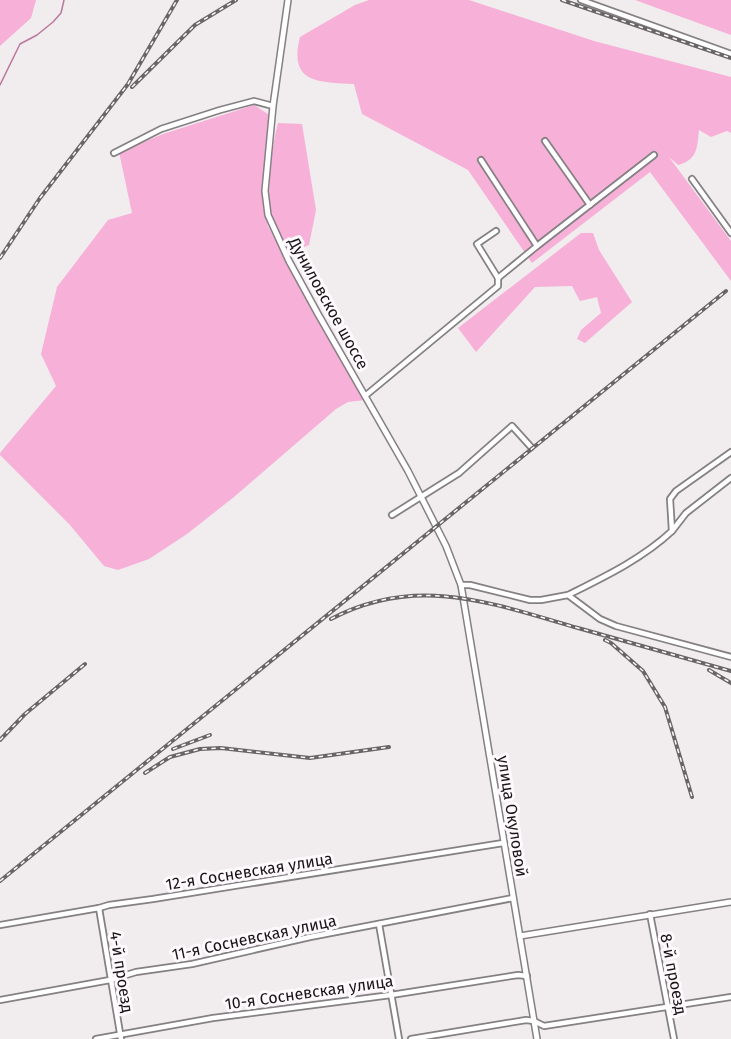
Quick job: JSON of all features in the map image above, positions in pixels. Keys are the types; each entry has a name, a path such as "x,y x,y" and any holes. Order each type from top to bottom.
{"street":[{"name":"Дуниловское шоссе","path":"288,0 273,106 265,191 268,215 312,303 421,496 446,546 461,585 463,597"},
{"path":"581,0 731,54"},
{"path":"114,153 161,129 220,110 254,101 273,106"},
{"path":"545,141 590,205"},
{"path":"498,278 654,155"},
{"path":"481,160 537,246"},
{"path":"692,179 731,233"},
{"path":"365,396 498,286 498,278 477,243 496,231"},
{"path":"392,515 459,473 512,426 531,447"},
{"path":"672,531 670,499 676,491 731,452"},
{"path":"461,585 470,585 530,600 568,595 636,559 658,544 686,513 731,478"},
{"path":"568,595 600,619 616,626 731,657"},
{"name":"улица Окуловой","path":"463,597 537,1039"},
{"name":"12-я Сосневская улица","path":"0,925 109,905 503,843"},
{"name":"11-я Сосневская улица","path":"0,1000 110,980 136,972 192,964 310,937 513,898"},
{"path":"520,936 731,902"},
{"name":"4-й проезд","path":"99,908 121,1037"},
{"name":"8-й проезд","path":"650,914 674,1039"},
{"path":"379,924 399,1039"},
{"name":"10-я Сосневская улица","path":"96,1039 121,1037 213,1018 488,979 527,976"},
{"path":"411,1039 526,1020 544,1026 731,997"}],"shaded area":[{"path":"0,0 36,0 31,18 0,46"},
{"path":"369,0 469,0 594,41 731,77 731,133 727,131 711,137 699,130 695,152 689,160 678,165 669,157 731,241 731,281 650,172 532,263 468,170 362,114 354,84 318,81 303,72 298,64 297,52 300,37 355,5"},
{"path":"635,0 731,0 731,35"},
{"path":"254,105 271,116 263,186 263,206 268,226 325,332 365,400 348,402 336,409 234,497 187,534 149,559 118,570 104,566 70,525 0,453 56,386 41,354 57,287 108,220 132,213 119,152 163,134"},
{"path":"278,123 302,124 316,210 309,245 289,253 274,221 269,191"},
{"path":"581,233 593,233 599,250 632,302 585,343 577,339 581,330 601,313 597,297 580,301 572,286 535,287 476,352 458,328"}],"waterway":[{"path":"0,85 20,44 37,35 53,22 61,13 64,0"}],"railway":[{"path":"0,258 40,198 128,84 177,0"},
{"path":"132,87 195,25 236,0"},
{"path":"562,0 731,58"},
{"path":"0,881 726,291"},
{"path":"331,619 363,605 394,598 424,595 454,597 515,610 731,671"},
{"path":"605,640 643,671 665,707 692,797"},
{"path":"0,740 25,714 85,664"},
{"path":"709,670 731,683"},
{"path":"173,749 210,735"},
{"path":"145,773 170,757 200,749 221,748 310,758 389,747"}]}
